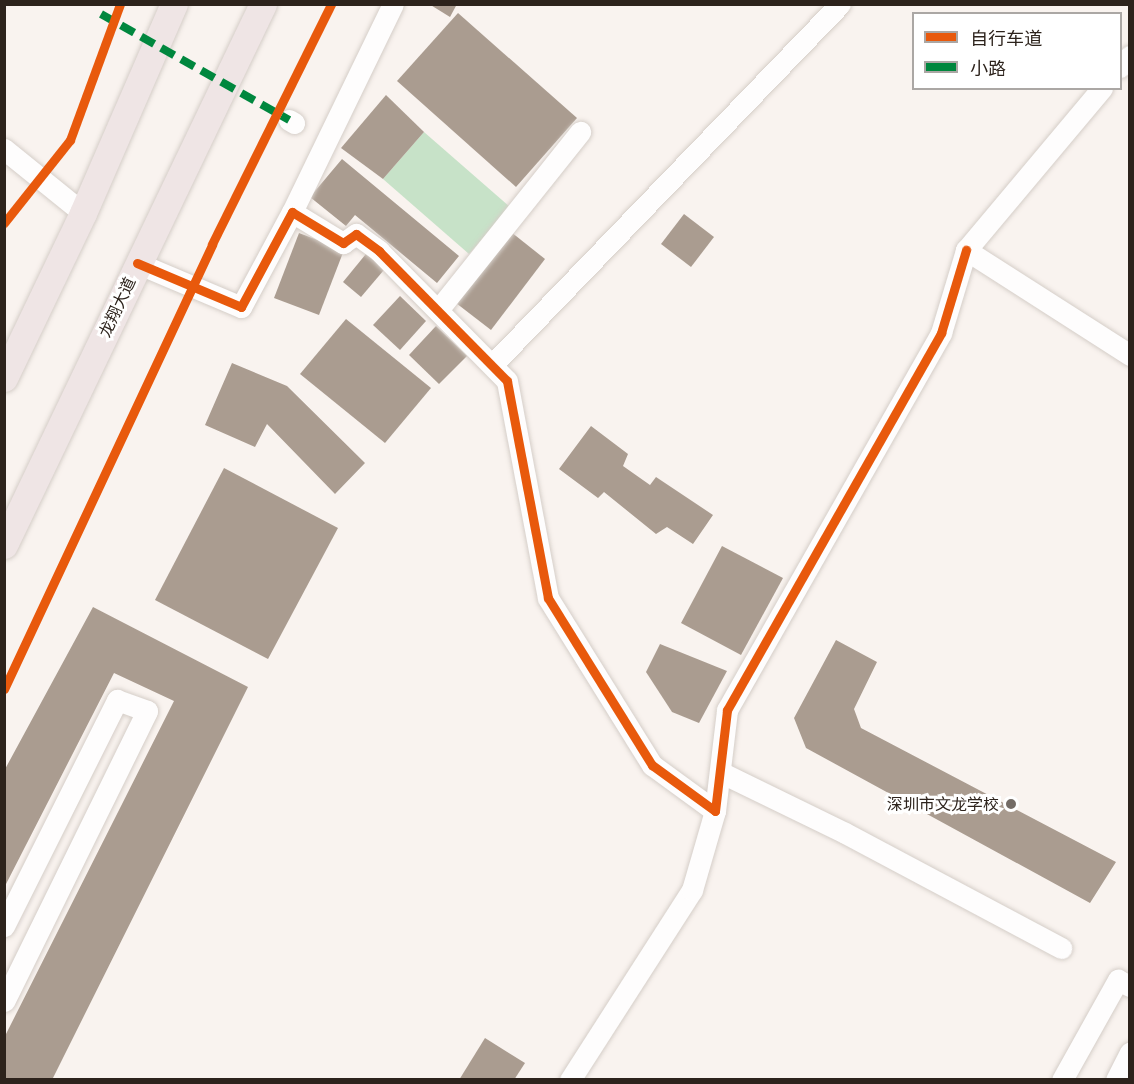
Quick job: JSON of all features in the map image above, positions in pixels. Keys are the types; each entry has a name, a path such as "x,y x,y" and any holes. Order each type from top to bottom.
{"main road":[{"path":"4,378 83,213 174,4"},
{"name":"龙翔大道","path":"4,545 263,4"}],"street":[{"path":"138,263 241,307 292,212 393,4"},
{"path":"492,365 840,4"},
{"path":"570,1080 692,891 715,811 727,710 941,333 966,250 1100,90"},
{"path":"438,310 580,132"},
{"path":"4,149 83,213"},
{"path":"292,212 343,243 356,234 380,251 507,381 548,597 652,765 715,811"},
{"path":"966,250 1130,355"},
{"path":"4,926 117,700 147,711 4,1001"},
{"path":"720,772 845,832 1061,948"},
{"path":"1062,1080 1118,980 1130,986"},
{"path":"1116,1080 1130,1052"}],"green space":[{"path":"424,132 510,207 469,254 383,179"}],"building":[{"path":"429,4 457,4 450,17"},
{"path":"458,13 577,118 516,187 397,81"},
{"path":"386,95 424,132 383,179 341,148"},
{"path":"342,159 459,256 437,283 355,215 346,226 310,197"},
{"path":"684,214 714,237 691,267 661,244"},
{"path":"511,232 545,259 491,330 456,303"},
{"path":"299,233 344,250 319,315 274,298"},
{"path":"370,249 389,264 361,297 343,282"},
{"path":"400,296 426,321 400,350 373,325"},
{"path":"346,319 431,388 385,443 300,374"},
{"path":"436,326 467,356 439,384 409,355"},
{"path":"232,363 287,386 365,463 335,494 267,424 255,447 205,425"},
{"path":"591,426 628,454 623,466 650,485 656,477 713,515 693,544 667,527 656,534 604,492 598,498 559,469"},
{"path":"224,468 338,528 268,659 155,600"},
{"path":"722,546 783,578 741,655 681,623"},
{"path":"93,607 248,687 52,1080 5,1080 5,1036 174,701 114,673 4,888 4,771"},
{"path":"836,640 877,662 854,709 861,728 1116,862 1090,903 806,748 794,718"},
{"path":"660,644 727,671 699,723 672,712 646,672"},
{"path":"485,1038 525,1063 514,1080 459,1080"}],"marked path":[{"path":"101,14 289,120"}],"cycle path":[{"path":"4,223 70,140 120,4"},
{"path":"4,689 212,244 331,4"},
{"path":"137,263 241,307 292,212 343,243 356,234 379,251 507,381 548,598 652,765 715,811 727,710 941,333 966,250"}],"place":[{"name":"深圳市文龙学校","path":"1011,804"}]}
